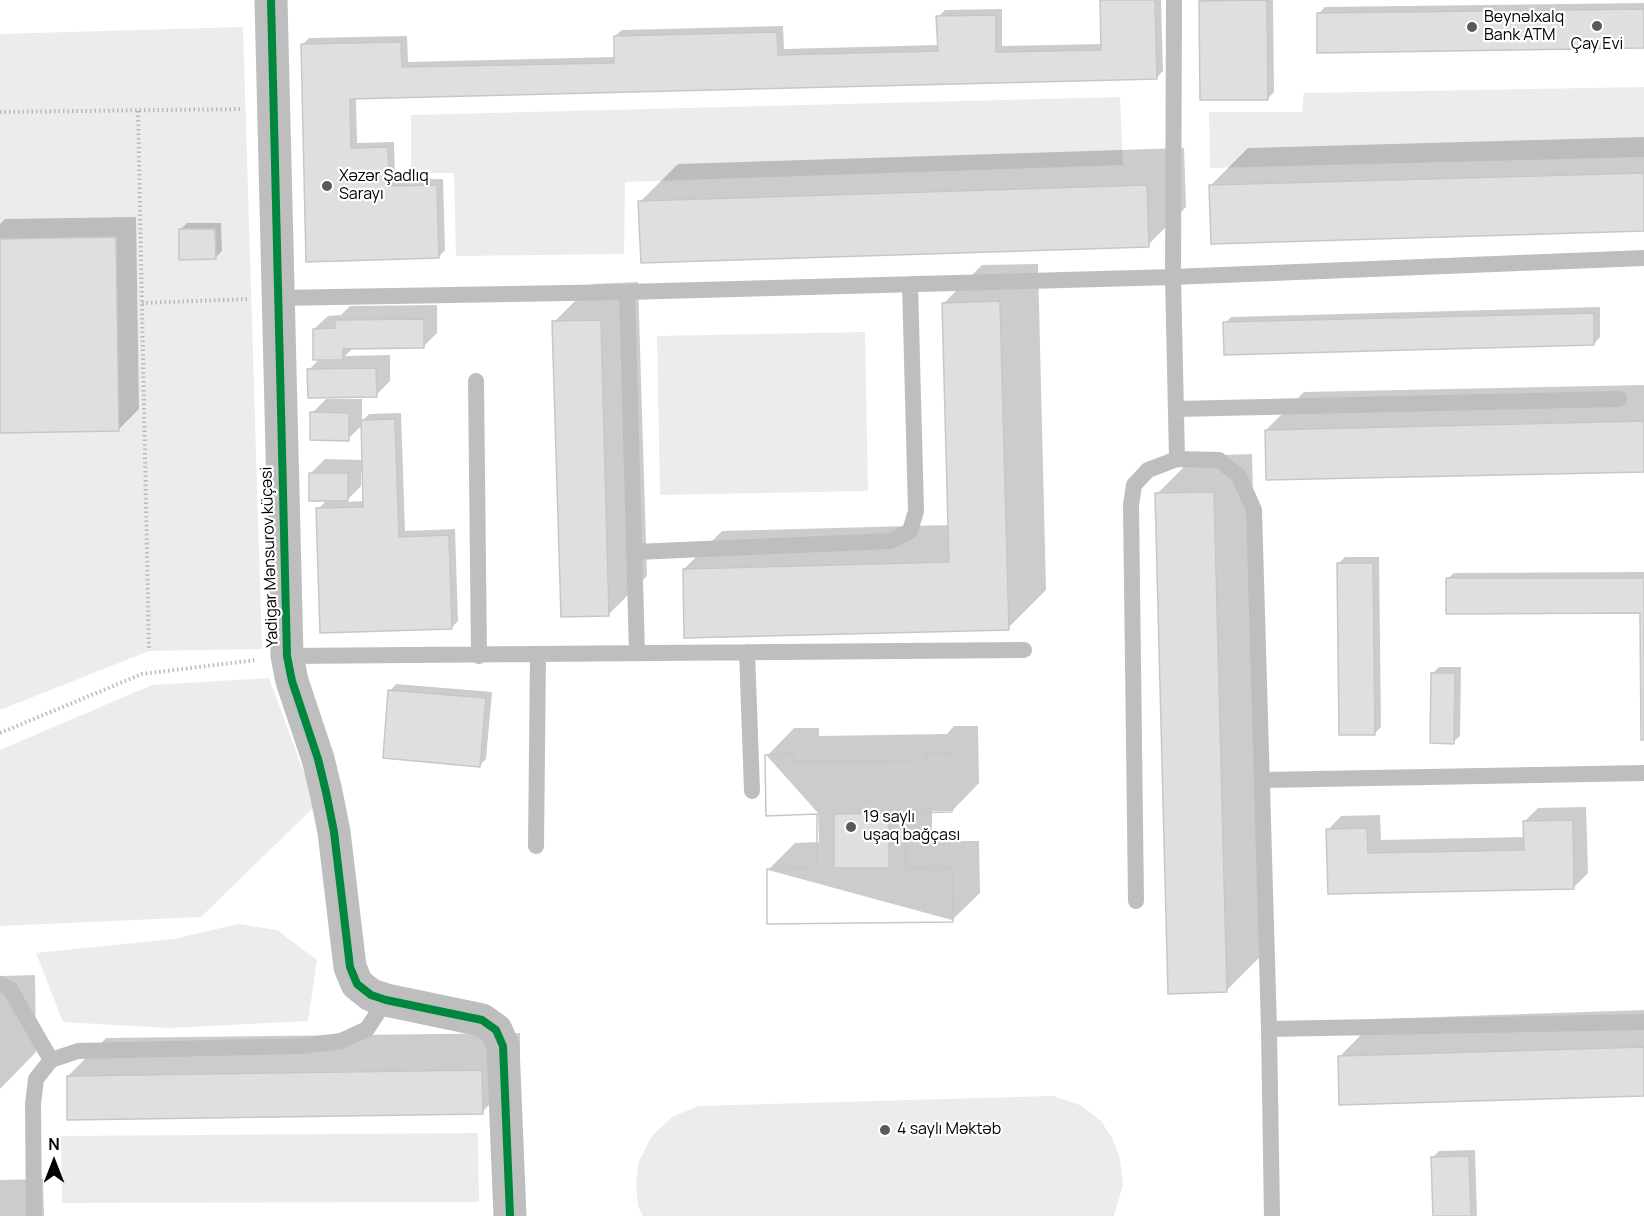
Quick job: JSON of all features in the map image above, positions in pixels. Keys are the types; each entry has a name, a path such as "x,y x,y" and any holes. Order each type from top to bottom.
{"street":[{"name":"Yadigar Mənsurov küçəsi","path":"271,0 276,298 287,657 292,681 318,759 326,792 334,832 350,967 357,984 371,995 386,1000 482,1020 496,1030 503,1046 510,1216"}],"lane":[{"path":"1174,0 1173,277 1177,459"},
{"path":"276,298 627,292 1173,277 1644,258"},
{"path":"635,552 891,541 910,531 916,511 910,284"},
{"path":"627,292 637,653"},
{"path":"476,381 479,656"},
{"path":"1176,409 1619,399"},
{"path":"1136,901 1131,505 1134,485 1148,470 1177,459 1219,460 1239,476 1254,510 1264,780 1272,1216"},
{"path":"287,657 1024,650"},
{"path":"747,652 752,790"},
{"path":"536,846 538,655"},
{"path":"1264,780 1644,773"},
{"path":"0,984 10,989 51,1060"},
{"path":"34,1216 34,1095 36,1079 51,1060 78,1051 301,1046 341,1041 367,1029 386,1000"},
{"path":"1269,1029 1644,1022"}],"path":[{"path":"0,112 245,108"},
{"path":"138,111 149,651"},
{"path":"142,303 276,298"},
{"path":"0,733 142,674 169,668 287,657"}],"shaded area":[{"path":"243,27 262,649 149,651 0,710 0,34"},
{"path":"1644,87 1644,157 1210,168 1209,112 1302,112 1304,93"},
{"path":"1120,97 1123,165 625,182 624,254 456,256 454,173 411,173 411,115"},
{"path":"865,332 868,491 660,495 657,336"},
{"path":"269,678 316,805 201,917 0,926 0,750 152,685"},
{"path":"238,924 277,930 317,960 308,1021 169,1028 63,1022 36,953 174,939"},
{"path":"1053,1096 1080,1105 1101,1121 1112,1138 1120,1158 1123,1185 1114,1216 643,1216 638,1206 636,1184 639,1161 652,1136 672,1117 698,1106"},
{"path":"478,1133 479,1202 62,1203 61,1136"}],"building":[{"path":"1100,0 1155,0 1157,79 350,99 351,148 388,147 389,186 437,185 439,258 306,262 301,44 401,42 402,67 614,63 614,36 777,32 778,55 938,51 936,16 996,15 996,52 1101,50"},
{"path":"1267,0 1268,100 1200,100 1199,1"},
{"path":"1644,9 1644,48 1317,53 1317,13"},
{"path":"1644,173 1644,231 1211,244 1209,185"},
{"path":"1147,185 1149,247 641,263 638,201"},
{"path":"179,229 215,229 216,259 179,260"},
{"path":"116,237 119,431 0,433 0,239"},
{"path":"1000,301 1009,630 684,638 683,569 949,562 942,303"},
{"path":"1594,313 1594,345 1224,355 1223,322"},
{"path":"424,319 424,348 343,349 343,360 313,360 313,329 335,328 335,320"},
{"path":"601,320 609,616 561,617 552,321"},
{"path":"376,368 377,397 308,398 307,369"},
{"path":"310,412 349,413 349,441 310,440"},
{"path":"395,419 399,537 449,535 452,629 320,633 316,508 363,507 361,420"},
{"path":"1644,421 1644,472 1266,480 1265,430"},
{"path":"309,473 348,473 348,501 309,501"},
{"path":"1214,492 1227,992 1168,994 1155,493"},
{"path":"1337,563 1373,563 1375,735 1339,735"},
{"path":"1446,578 1644,578 1644,740 1641,740 1640,613 1446,614"},
{"path":"1431,673 1455,673 1454,744 1430,743"},
{"path":"388,690 486,698 480,767 383,758"},
{"path":"926,753 952,753 952,812 905,813 906,868 952,867 953,922 767,924 767,869 817,868 817,814 766,816 765,755 793,754 793,762 926,760","holes":["889,813 889,868 834,868 834,814"]},
{"path":"926,753 952,753 952,812 905,813 906,868 952,867 953,922 767,924 767,869 817,868 817,814 766,816 765,755 793,754 793,762 926,760"},
{"path":"1573,820 1574,889 1328,894 1326,829 1367,828 1368,853 1524,850 1523,821"},
{"path":"1644,1047 1644,1096 1339,1105 1338,1056"},
{"path":"482,1070 483,1114 67,1120 67,1076"},
{"path":"1469,1156 1471,1216 1433,1216 1431,1157"}],"cycle path":[{"path":"271,0 287,656 292,681 318,759 326,792 334,832 350,967 357,984 371,995 482,1020 496,1030 503,1046 510,1216"}],"place":[{"name":"Çay Evi","path":"1597,26"},
{"name":"Beynəlxalq Bank ATM","path":"1472,27"},
{"name":"Xəzər Şadlıq Sarayı","path":"327,186"},
{"name":"19 saylı uşaq bağçası","path":"851,827"},
{"name":"4 saylı Məktəb","path":"885,1130"}]}
